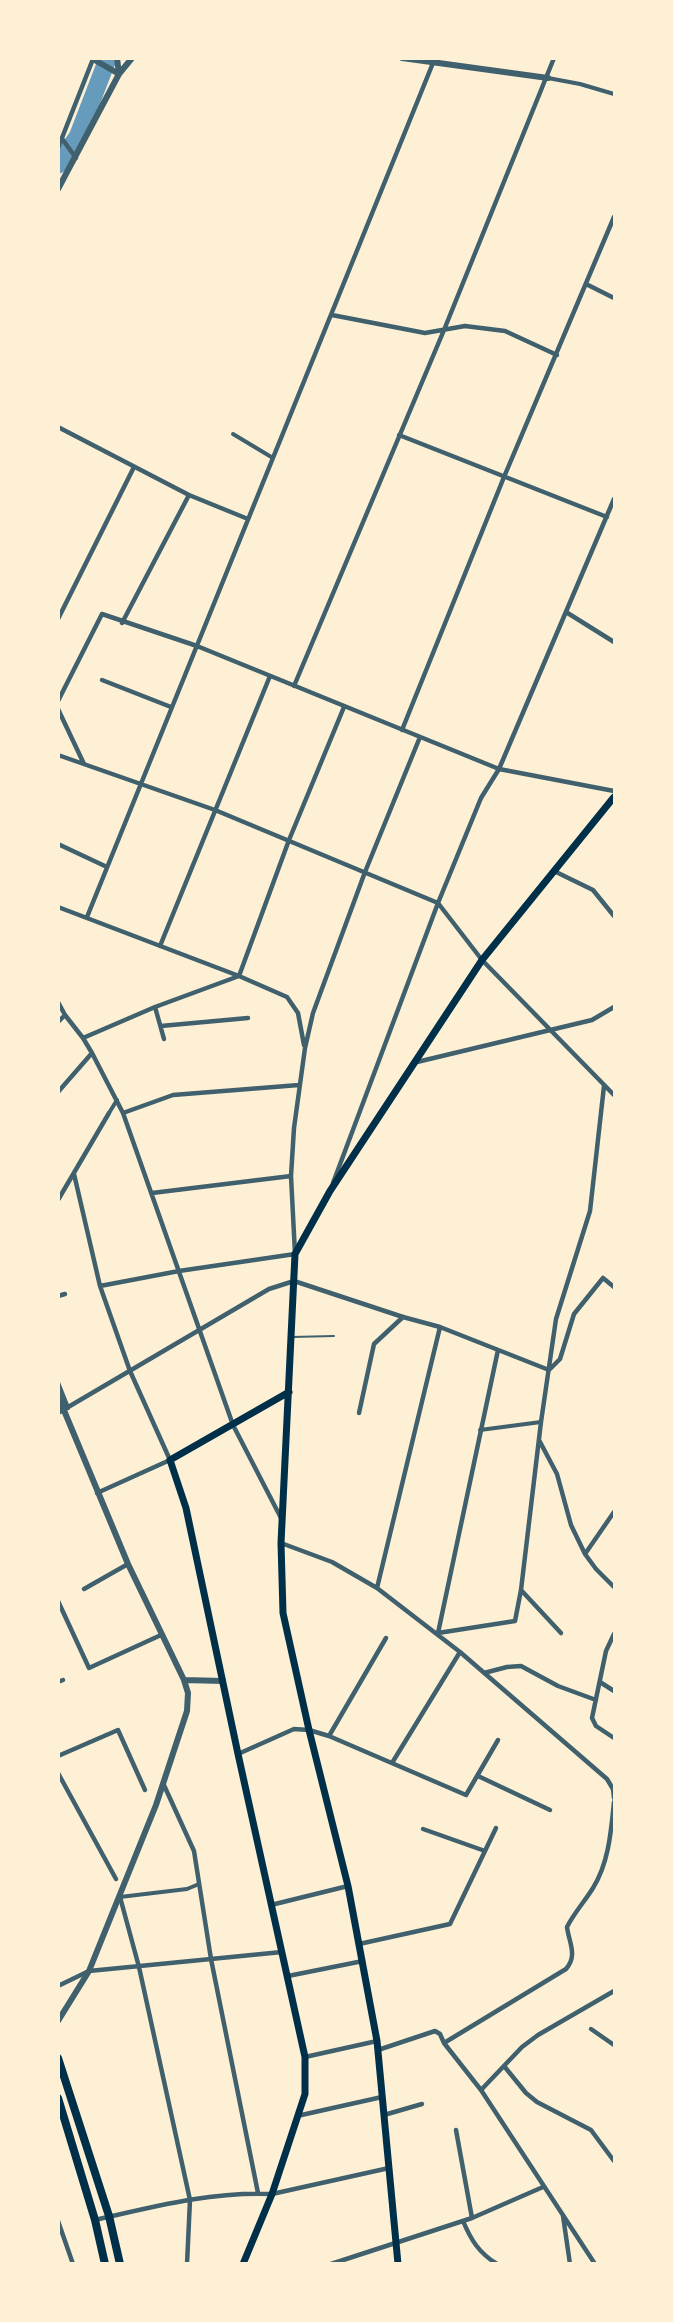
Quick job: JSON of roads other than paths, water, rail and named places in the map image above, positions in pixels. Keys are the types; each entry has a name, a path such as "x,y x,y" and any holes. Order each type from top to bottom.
{"main road":[{"path":"398,2264 377,2041 363,1961 348,1886 309,1730 283,1613 281,1543 295,1254 330,1191 482,960 615,797"},
{"path":"243,2264 272,2194 305,2094 306,2056 271,1905 186,1508 170,1461 289,1392"},
{"path":"58,2058 109,2216 120,2264"},
{"path":"58,2098 95,2220 105,2264"}],"street":[{"path":"117,58 119,74"},
{"path":"58,189 119,74 132,58"},
{"path":"402,58 548,78 615,94"},
{"path":"294,686 444,330 548,78 554,58"},
{"path":"58,148 93,59 119,74"},
{"path":"87,917 434,61"},
{"path":"63,140 76,158"},
{"path":"402,730 504,477 615,217"},
{"path":"586,284 615,298"},
{"path":"332,315 425,333 465,326 505,332 557,355"},
{"path":"58,427 189,495 248,519"},
{"path":"233,434 274,458"},
{"path":"399,435 607,517"},
{"path":"58,619 134,467"},
{"path":"122,623 189,495"},
{"path":"330,1191 438,903 481,798 499,769 615,499"},
{"path":"566,612 615,642"},
{"path":"58,701 102,614 122,623 196,646 499,769 615,791"},
{"path":"160,946 270,676"},
{"path":"102,680 171,707"},
{"path":"83,1038 155,1007 239,976 289,840 344,707"},
{"path":"58,709 84,764"},
{"path":"100,1286 179,1271 295,1254 291,1176 299,1085 313,1013 365,872 420,737"},
{"path":"58,755 215,810 438,903 482,960 615,1095"},
{"path":"58,844 107,867"},
{"path":"554,871 593,890 614,913"},
{"path":"58,907 239,976 287,998 298,1012 305,1048"},
{"path":"58,1002 92,1053 123,1113 233,1425 282,1520"},
{"path":"155,1007 165,1039"},
{"path":"417,1062 592,1020 615,1007"},
{"path":"58,1022 65,1015"},
{"path":"160,1026 248,1018"},
{"path":"58,1092 92,1053"},
{"path":"123,1113 173,1095 299,1085"},
{"path":"438,1633 515,1621 556,1320 590,1211 604,1086"},
{"path":"58,1200 117,1100"},
{"path":"74,1174 100,1286 130,1371 170,1461 97,1493"},
{"path":"152,1193 291,1176"},
{"path":"549,1370 560,1359 574,1314 603,1278 615,1287"},
{"path":"63,1410 269,1289 294,1281 440,1327 549,1370"},
{"path":"58,1296 65,1294"},
{"path":"359,1413 374,1344 403,1317"},
{"path":"377,1588 440,1327"},
{"path":"438,1633 498,1350"},
{"path":"58,1383 63,1410"},
{"path":"58,1396 97,1493 188,1693 187,1711 163,1783 120,1897 89,1971 58,2020"},
{"path":"480,1430 541,1422"},
{"path":"538,1439 557,1474 571,1525 585,1554 596,1569 615,1587"},
{"path":"585,1554 615,1512"},
{"path":"281,1543 332,1562 377,1588 438,1633 607,1779 614,1789 615,1800 610,1841 602,1870 567,1927 568,1938 574,1952 566,1969 444,2043"},
{"path":"84,1589 128,1563"},
{"path":"521,1590 561,1633"},
{"path":"58,1601 89,1668 161,1635"},
{"path":"615,1634 606,1651 593,1722 615,1738"},
{"path":"329,1736 386,1638"},
{"path":"392,1763 460,1652"},
{"path":"484,1673 521,1666 558,1686 596,1700"},
{"path":"184,1680 223,1681"},
{"path":"600,1682 615,1691"},
{"path":"238,1754 294,1729 309,1730 329,1736 466,1795 498,1740"},
{"path":"58,1756 118,1730 146,1790"},
{"path":"58,1773 116,1879"},
{"path":"478,1776 550,1810"},
{"path":"163,1783 194,1851 211,1959 258,2193"},
{"path":"359,1944 450,1924 496,1828"},
{"path":"423,1829 485,1851"},
{"path":"120,1897 187,1889 199,1884"},
{"path":"271,1905 348,1886"},
{"path":"120,1897 139,1967 190,2200 187,2264"},
{"path":"58,1986 89,1971 282,1952"},
{"path":"288,1976 363,1961"},
{"path":"480,2090 538,2035 615,1991"},
{"path":"591,2029 615,2045"},
{"path":"378,2050 435,2031 440,2034 444,2043 480,2090 543,2187 563,2213 595,2264"},
{"path":"306,2056 377,2041"},
{"path":"504,2066 526,2093 537,2102 591,2130 615,2161"},
{"path":"297,2116 382,2097"},
{"path":"384,2115 422,2104"},
{"path":"456,2130 472,2218"},
{"path":"95,2220 190,2200 258,2193 272,2194 389,2168"},
{"path":"331,2264 395,2241 472,2218 543,2187"},
{"path":"563,2213 570,2264"},
{"path":"58,2221 73,2264"},
{"path":"463,2221 471,2240 479,2250 497,2264"}],"lane":[{"path":"291,1337 334,1336"}],"waterway":[{"path":"58,165 78,136 108,58"}]}
